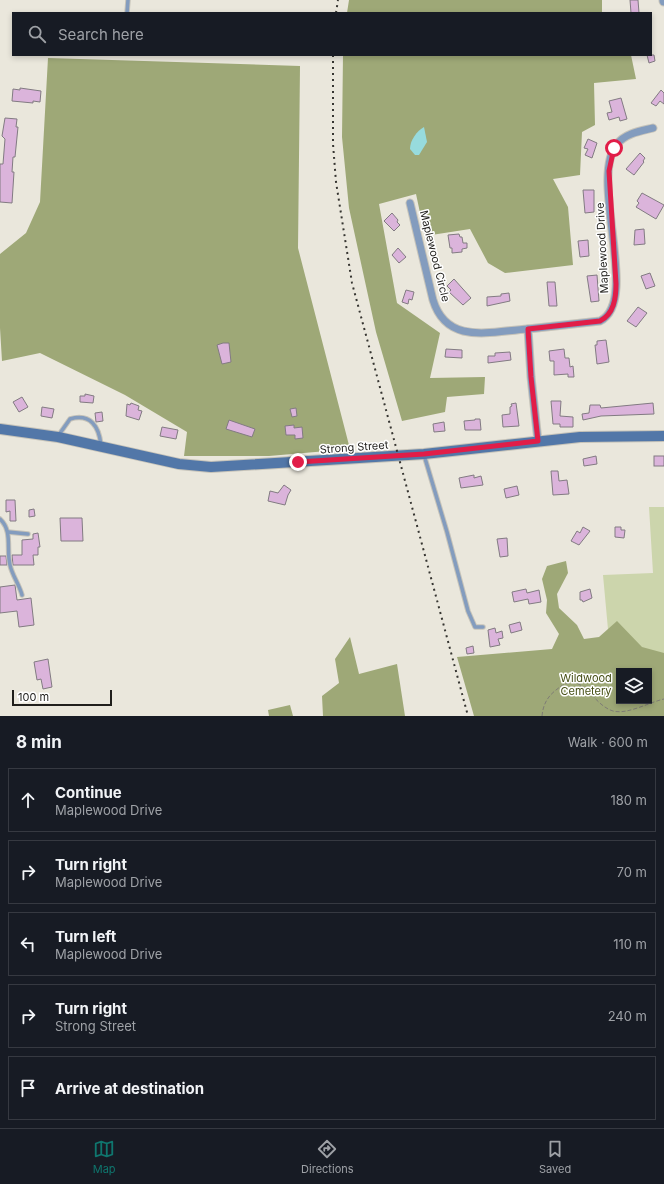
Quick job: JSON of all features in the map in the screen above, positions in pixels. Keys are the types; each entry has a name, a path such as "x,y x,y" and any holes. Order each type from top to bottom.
{"main road":[{"name":"Strong Street","path":"0,429 58,437 179,464 211,467 424,454 538,441 608,436 664,436"}],"street":[{"name":"Maplewood Drive","path":"528,329 600,321 604,319 611,310 615,300 616,284 610,191 610,162 614,148 623,138 653,128"},
{"name":"Maplewood Circle","path":"410,203 433,300 436,310 445,322 453,329 467,332 528,329"},
{"path":"528,329 531,377 538,441"}],"lane":[{"path":"127,12 128,0"},
{"path":"58,437 70,419 83,418 89,420 96,426 101,447"},
{"path":"424,454 447,532 468,612 476,627 483,627"},
{"path":"0,519 6,525 8,532 9,562 22,594"},
{"path":"8,532 28,534"}],"path":[{"path":"542,716 543,705 550,695 562,684 570,682 581,684 602,706 614,712 622,712 664,699"}],"green space":[{"path":"349,0 602,0 602,12 347,12"},
{"path":"343,56 631,56 636,79 594,83 595,125 582,132 580,175 553,179 568,207 573,265 505,273 488,263 470,229 425,236 416,194 379,204 397,303 440,333 430,378 485,377 484,394 447,397 445,412 402,421 376,332 349,208 342,137"},
{"path":"48,58 300,66 298,248 350,449 269,456 184,456 187,432 125,395 40,353 2,361 0,328 0,254 26,233 40,202"},
{"path":"649,507 664,507 664,716 480,716 610,651 603,575 653,573"},
{"name":"Wildwood Cemetery","path":"566,561 568,573 557,594 559,608 577,625 584,639 599,637 617,621 642,647 664,653 664,716 474,716 457,657 552,649 559,634 546,613 547,600 542,579 547,566"},
{"path":"350,637 359,674 397,664 405,716 323,716 322,696 339,683 335,659"},
{"path":"290,705 293,716 269,716 268,710"}],"water":[{"path":"424,127 427,142 419,155 415,155 410,149 411,142 416,133"}],"building":[{"path":"630,0 638,0 639,12 631,12"},
{"path":"654,55 655,61 649,63 647,56"},
{"path":"20,88 41,91 40,102 33,101 33,103 12,101 13,89 20,90"},
{"path":"661,90 664,93 664,104 660,101 656,106 651,103"},
{"path":"621,98 627,119 620,121 619,117 609,120 607,113 612,112 609,101"},
{"path":"5,118 17,119 16,127 18,127 15,157 13,157 12,172 14,172 12,203 0,202 0,164 3,164 5,139 2,136"},
{"path":"588,139 597,143 592,158 585,155 588,149 584,148"},
{"path":"640,153 645,158 643,161 644,162 634,175 626,169"},
{"path":"583,190 594,190 594,212 585,213"},
{"path":"642,193 664,205 656,219 636,207 639,203 637,201"},
{"path":"392,213 400,225 394,231 384,221"},
{"path":"644,229 645,244 634,245 635,230"},
{"path":"459,234 460,237 462,237 463,243 467,243 467,248 462,249 462,252 452,253 448,235"},
{"path":"588,240 589,256 580,257 578,241"},
{"path":"398,248 406,257 399,263 392,255"},
{"path":"650,273 655,286 646,289 641,276"},
{"path":"597,275 599,301 591,302 587,276"},
{"path":"454,279 471,298 463,305 449,292 451,290 447,286"},
{"path":"547,282 555,282 557,306 549,306"},
{"path":"406,290 414,292 412,300 409,299 408,304 402,302"},
{"path":"509,293 510,301 487,306 487,297 501,296 501,294"},
{"path":"638,307 647,313 636,327 627,321"},
{"path":"606,340 609,362 597,364 595,345 597,345 597,341"},
{"path":"229,343 231,362 222,364 217,345"},
{"path":"446,349 462,350 462,358 445,357"},
{"path":"564,349 565,358 569,358 570,367 573,366 574,377 568,377 568,374 554,375 554,361 550,361 549,351"},
{"path":"510,352 511,360 488,363 488,356 495,356 495,353"},
{"path":"85,394 94,396 93,403 80,402 80,396 85,396"},
{"path":"22,397 28,407 19,412 13,402"},
{"path":"551,401 561,401 560,416 573,417 573,427 560,427 560,424 553,424"},
{"path":"131,403 139,406 138,410 142,411 139,420 126,416 127,404 130,405"},
{"path":"516,403 519,426 503,427 502,415 510,414 511,404"},
{"path":"653,403 654,414 601,416 583,420 582,414 589,413 590,405 600,405 601,408"},
{"path":"42,407 54,409 52,418 41,416"},
{"path":"296,408 297,416 292,417 290,409"},
{"path":"102,412 103,421 96,422 95,413"},
{"path":"480,419 481,430 465,430 464,421"},
{"path":"229,420 255,429 252,437 226,429"},
{"path":"444,422 445,431 434,432 433,424"},
{"path":"294,425 294,428 302,427 303,438 295,439 295,435 286,435 285,426"},
{"path":"162,427 178,430 176,439 160,436"},
{"path":"596,456 597,464 584,466 583,459"},
{"path":"654,456 664,456 664,466 654,466"},
{"path":"551,471 558,471 559,481 567,480 569,494 553,495"},
{"path":"474,475 474,478 481,476 483,485 461,488 459,478"},
{"path":"284,485 291,490 285,505 268,501 270,491 278,493"},
{"path":"517,486 519,495 506,498 504,489"},
{"path":"6,500 15,500 16,521 10,521 10,511 6,512"},
{"path":"34,509 35,516 29,517 29,510"},
{"path":"60,518 82,518 83,541 61,541"},
{"path":"583,527 590,531 579,545 571,541 577,531 580,533"},
{"path":"615,527 621,527 621,530 625,530 624,538 615,537"},
{"path":"38,533 40,547 38,547 38,555 33,555 34,565 13,565 12,555 22,555 22,540 33,539 33,534"},
{"path":"507,538 508,556 500,557 497,539"},
{"path":"0,556 6,556 7,565 0,565"},
{"path":"15,585 17,600 31,598 34,625 19,627 17,611 0,613 0,587"},
{"path":"526,589 527,593 539,590 541,602 529,604 528,599 514,602 512,592"},
{"path":"590,589 592,598 583,602 580,600 580,592"},
{"path":"520,622 522,630 511,633 509,625"},
{"path":"495,628 496,633 502,631 503,638 498,639 500,645 490,647 488,630"},
{"path":"473,646 474,653 467,654 466,648"},
{"path":"48,659 52,687 43,689 41,679 37,680 34,662"}],"railway":[{"path":"336,12 338,0"},
{"path":"333,56 333,144 336,182 352,283 468,716"}],"route":[{"path":"298,462 424,454 538,441 531,377 528,329 578,325 600,321 608,315 615,300 616,284 609,171 614,148"}]}
